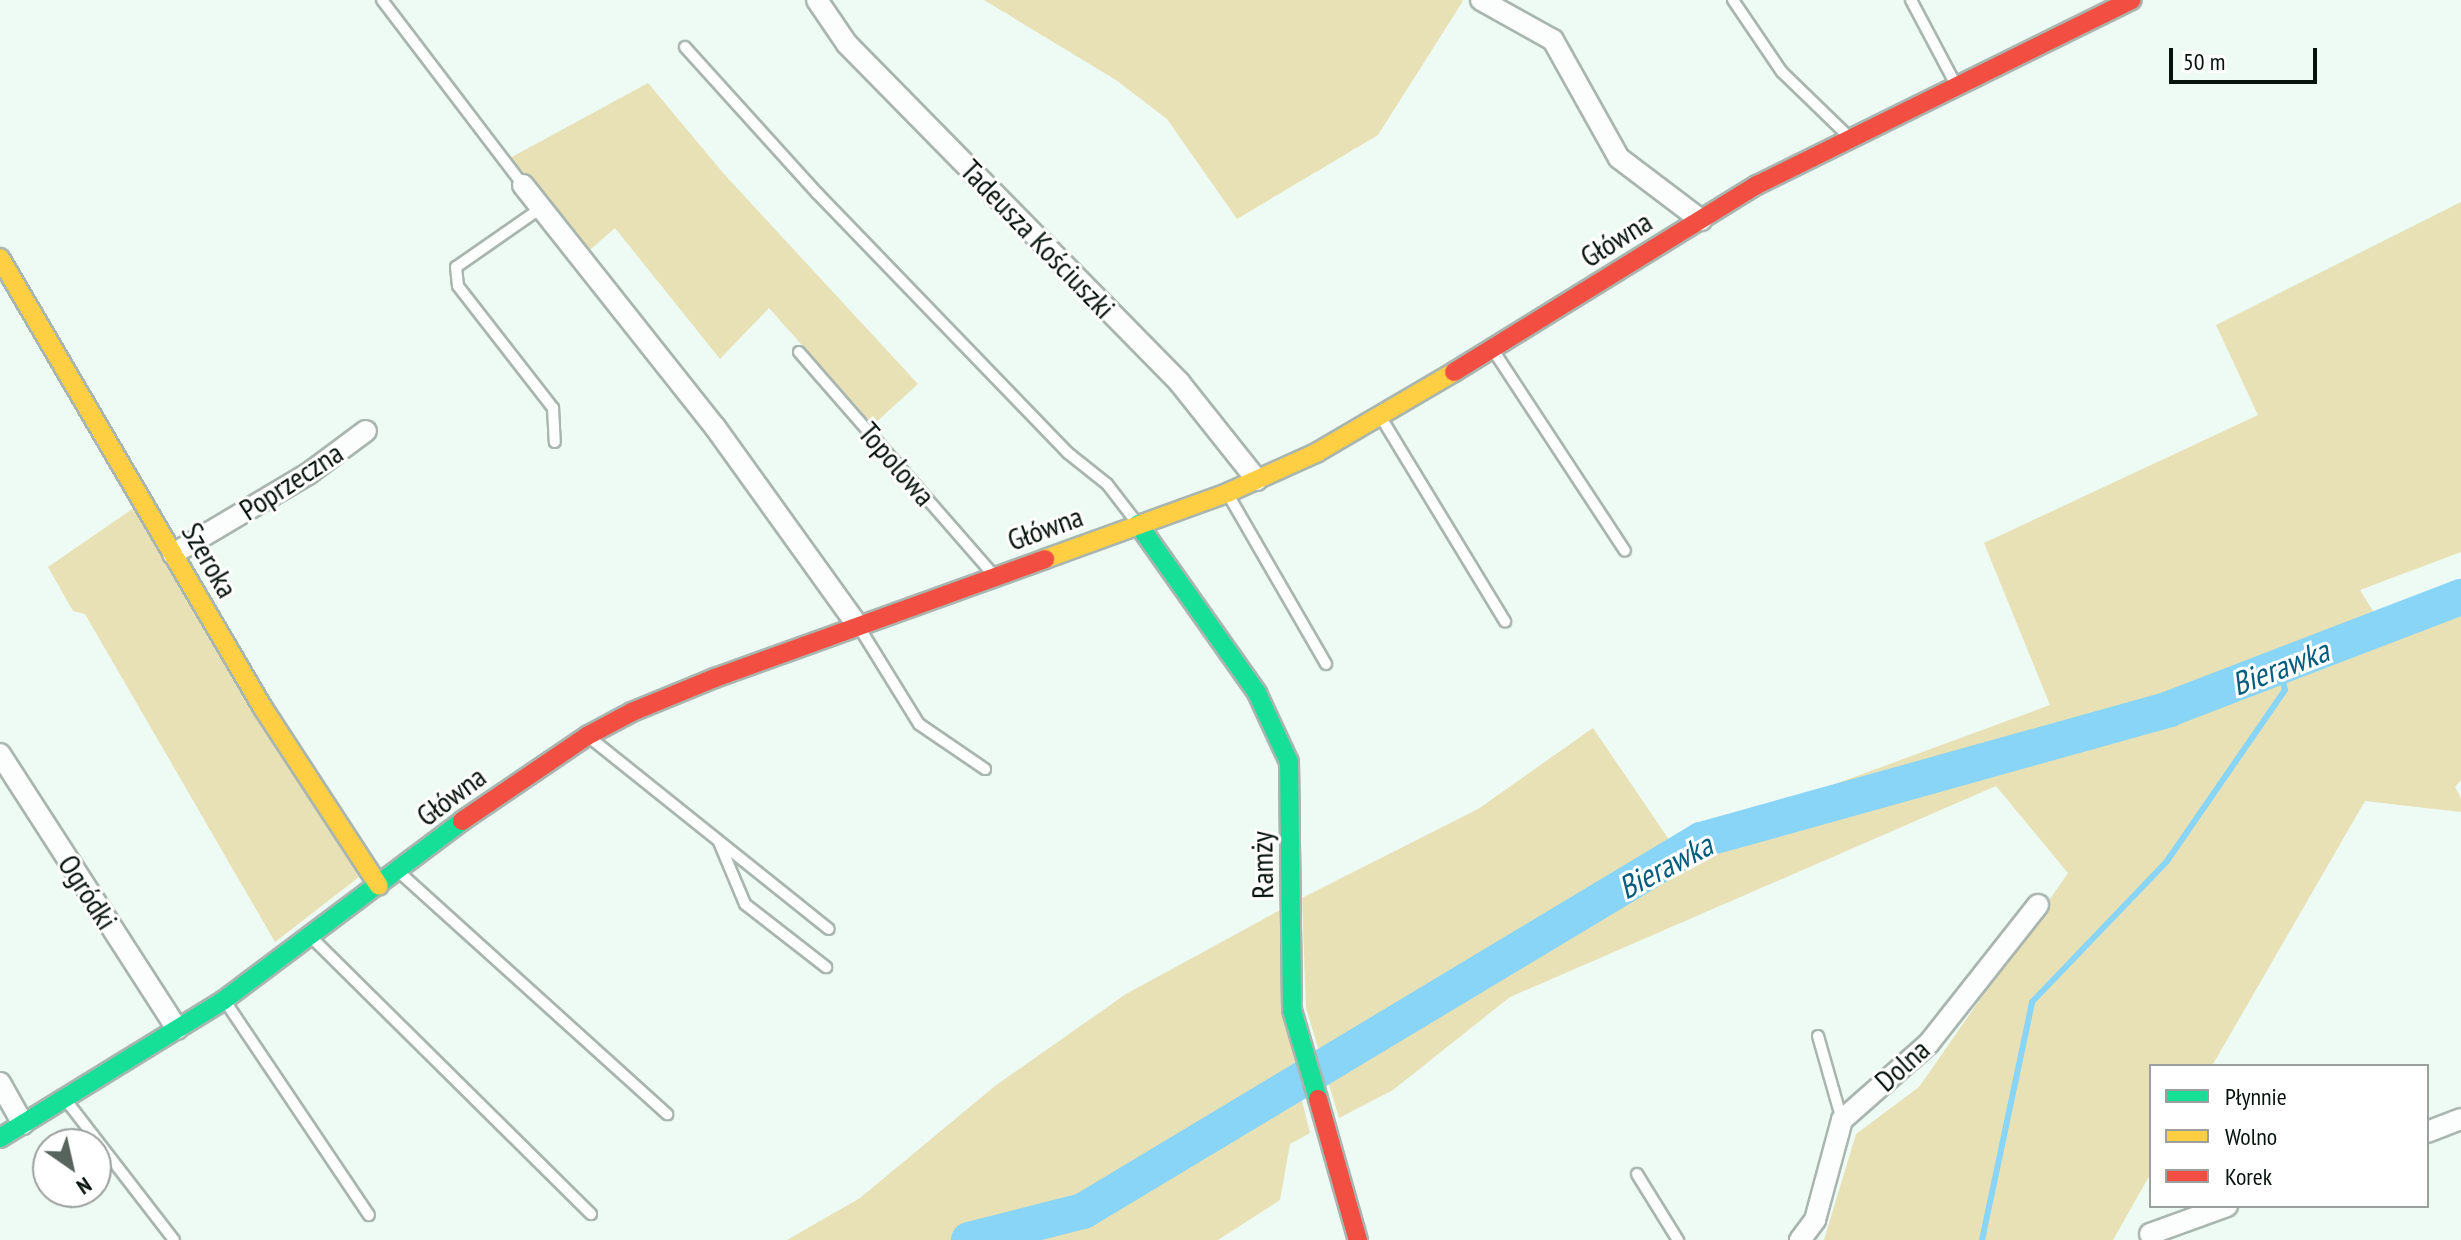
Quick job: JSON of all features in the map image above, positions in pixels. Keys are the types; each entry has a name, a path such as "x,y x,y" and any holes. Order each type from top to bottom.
{"main road":[{"name":"Główna","path":"0,1138 224,1000 481,807 587,736 632,712 715,678 1257,480 1381,417 1757,185 1956,84 2132,0"},
{"name":"Szeroka","path":"0,258 263,708 379,886"},
{"name":"Ramży","path":"1138,524 1257,693 1289,762 1292,1010 1358,1240"}],"street":[{"name":"Tadeusza Kościuszki","path":"817,0 847,44 1179,382 1257,480"},
{"path":"1481,0 1553,40 1619,158 1701,220"},
{"path":"523,185 715,427 858,626"},
{"name":"Poprzeczna","path":"173,554 308,474 366,431"},
{"name":"Ogródki","path":"0,754 177,1029"},
{"name":"Dolna","path":"1842,1120 1929,1043 2038,905"},
{"path":"0,1083 23,1124"},
{"path":"2429,1131 2461,1119"},
{"path":"1800,1240 1815,1220 1842,1120"},
{"path":"2157,1235 2222,1208"}],"lane":[{"path":"382,0 523,185"},
{"path":"1733,0 1782,72 1849,137"},
{"path":"1911,0 1956,84"},
{"path":"685,47 817,193 1068,453 1107,484 1138,524"},
{"path":"541,208 456,267 458,286 553,408 555,442"},
{"path":"1492,348 1625,551"},
{"name":"Topolowa","path":"799,352 995,576"},
{"path":"1381,417 1505,621"},
{"path":"1227,493 1326,664"},
{"path":"858,626 919,724 985,769"},
{"path":"587,736 829,929"},
{"path":"718,840 745,904 826,967"},
{"path":"398,871 667,1114"},
{"path":"311,937 591,1214"},
{"path":"224,1000 369,1215"},
{"path":"1818,1036 1842,1120"},
{"path":"65,1099 174,1240"},
{"path":"1637,1174 1678,1240"}],"shaded area":[{"path":"984,0 1463,1 1378,135 1237,219 1167,119 1116,80"},
{"path":"648,83 724,174 918,384 873,425 769,308 720,359 615,228 584,255 510,158"},
{"path":"2461,202 2461,552 2360,590 2375,614 2461,582 2461,780 2455,787 2461,798 2461,812 2365,801 2213,1064 2149,1064 2149,1177 2113,1240 1824,1240 1856,1134 1919,1087 2068,873 1996,786 1510,997 1393,1090 1339,1118 1306,1008 1302,898 1478,809 1593,728 1672,844 2050,705 1984,543 2258,415 2216,325"},
{"path":"138,505 359,877 275,942 85,614 73,611 48,567"},
{"path":"1282,909 1299,1079 1082,1207 956,1240 787,1240 860,1198 995,1086 1126,994"},
{"path":"1298,1084 1310,1133 1290,1144 1280,1200 1218,1240 1004,1240 1083,1219"}],"waterway":[{"name":"Bierawka","path":"969,1240 1083,1211 1701,840 2169,709 2461,597"},
{"path":"1982,1240 2032,1002 2167,861 2285,690 2279,667"}],"traffic: fast":[{"path":"1138,524 1257,693 1289,762 1292,1010 1318,1099"},
{"path":"0,1138 224,1000 462,821"}],"traffic: slow":[{"path":"0,258 263,708 379,886"},
{"path":"1045,559 1227,493 1316,453 1454,372"}],"traffic: jam":[{"path":"1454,372 1757,185 2132,0"},
{"path":"462,821 587,736 632,712 715,678 1045,559"},
{"path":"1318,1099 1358,1240"}]}
